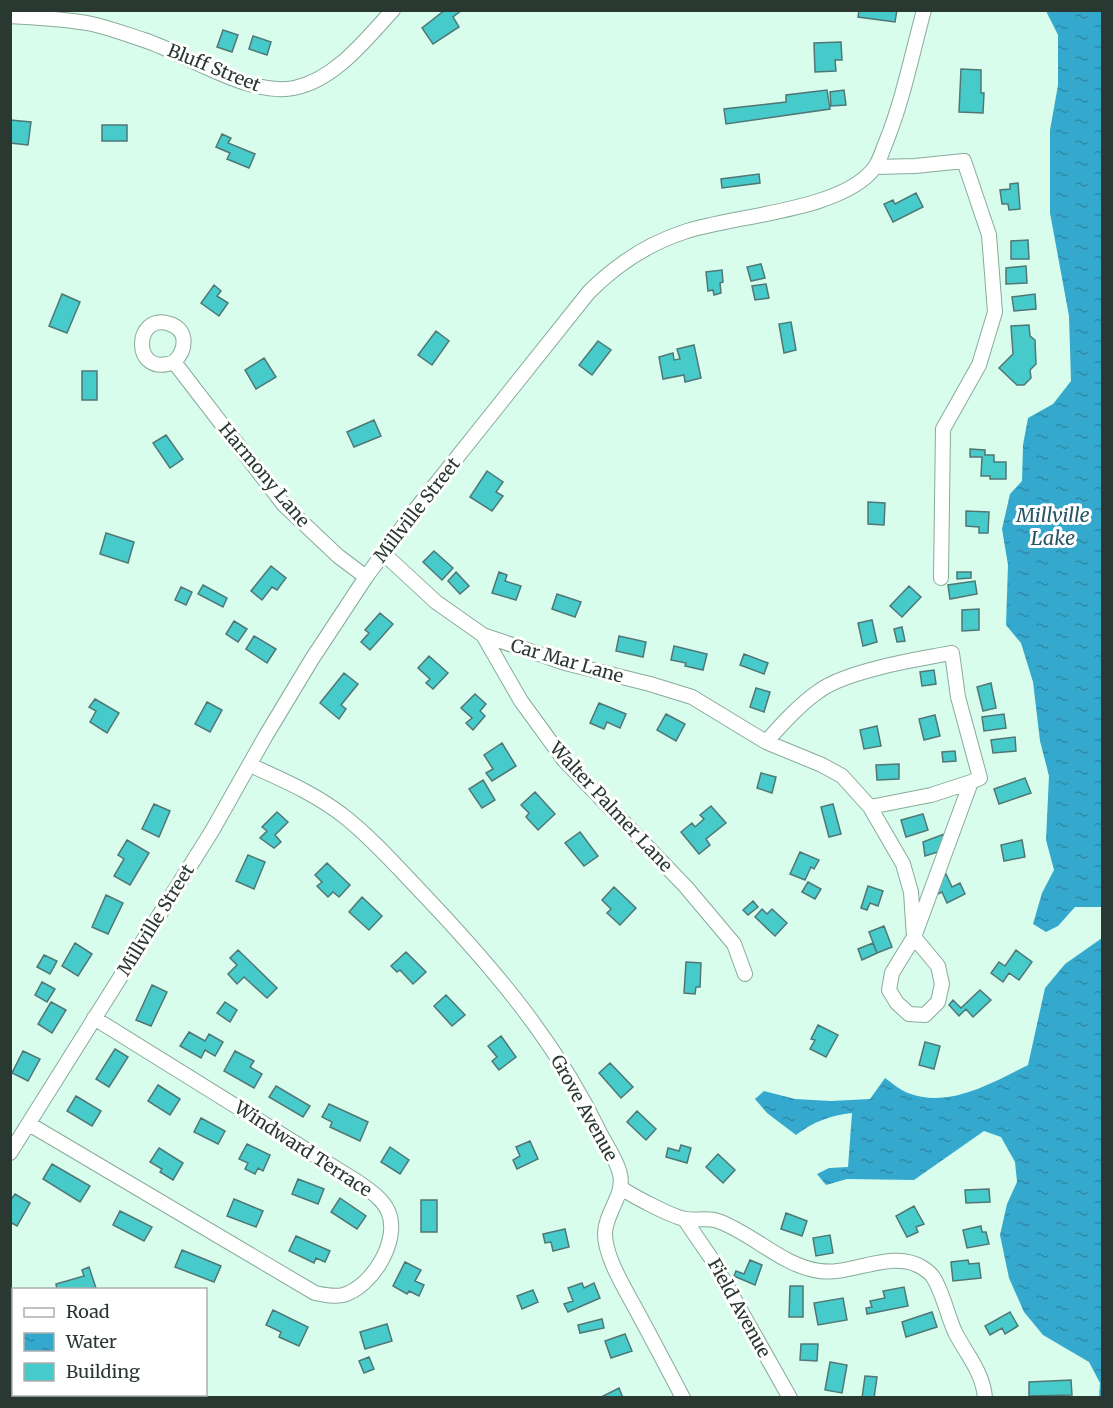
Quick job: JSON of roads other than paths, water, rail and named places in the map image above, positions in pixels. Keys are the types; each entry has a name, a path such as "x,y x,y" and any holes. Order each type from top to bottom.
{"street":[{"name":"Bluff Street","path":"10,16 87,17 148,41 201,66 270,90 296,88 325,76 393,10"},
{"name":"Millville Street","path":"10,1153 188,869 312,659 366,577 415,510 589,292 609,272 645,247 685,231 827,198 854,186 875,167 895,120 924,10"},
{"path":"875,167 915,166 964,160 989,236 995,312 979,366 943,429 941,578"},
{"name":"Harmony Lane","path":"174,362 284,505 338,556 366,577"},
{"name":"Car Mar Lane","path":"383,553 436,602 483,635 565,663 692,697 766,742 822,765 842,776 870,807 903,864 910,892 914,938"},
{"name":"Walter Palmer Lane","path":"483,635 521,701 564,760 686,887 734,944 745,974"},
{"path":"766,742 786,720 820,690 845,678 952,653 958,696 980,778 924,797 870,807"},
{"name":"Grove Avenue","path":"250,765 299,787 324,801 347,819 389,859 499,977 543,1035 573,1081 620,1173 621,1188"},
{"path":"914,938 938,966 942,984 938,1002 925,1015 909,1014 897,1003 889,990 892,974 914,938 971,782"},
{"name":"Windward Terrace","path":"29,1124 315,1293 329,1296 344,1295 357,1288 376,1267 389,1241 392,1227 389,1212 381,1200 358,1182 94,1018"},
{"path":"682,1398 624,1288 607,1248 605,1234 609,1211 621,1188 686,1220 703,1218 717,1221 746,1235 794,1264 821,1272 850,1269 879,1262 908,1262 922,1267 933,1277 955,1333 984,1383 985,1398"},
{"name":"Field Avenue","path":"686,1220 711,1258 790,1398"}],"water":[{"name":"Millville Lake","path":"1046,11 1102,11 1102,907 1075,907 1058,926 1046,932 1033,924 1042,893 1054,870 1046,840 1049,776 1040,741 1033,682 1021,643 1006,625 1008,565 1002,529 1010,494 1022,481 1023,445 1028,418 1053,404 1071,381 1069,316 1050,213 1050,130 1058,85 1058,35"},
{"path":"1102,938 1102,1397 1099,1398 1100,1383 1089,1362 1043,1335 1024,1312 1009,1278 1000,1235 1007,1204 1017,1182 1015,1162 1001,1137 984,1131 914,1180 847,1179 826,1185 817,1174 829,1168 848,1167 852,1113 822,1120 796,1135 767,1113 755,1099 764,1091 795,1099 831,1101 870,1099 885,1078 908,1093 923,1097 954,1096 985,1086 1028,1065 1045,988 1065,964"}]}
